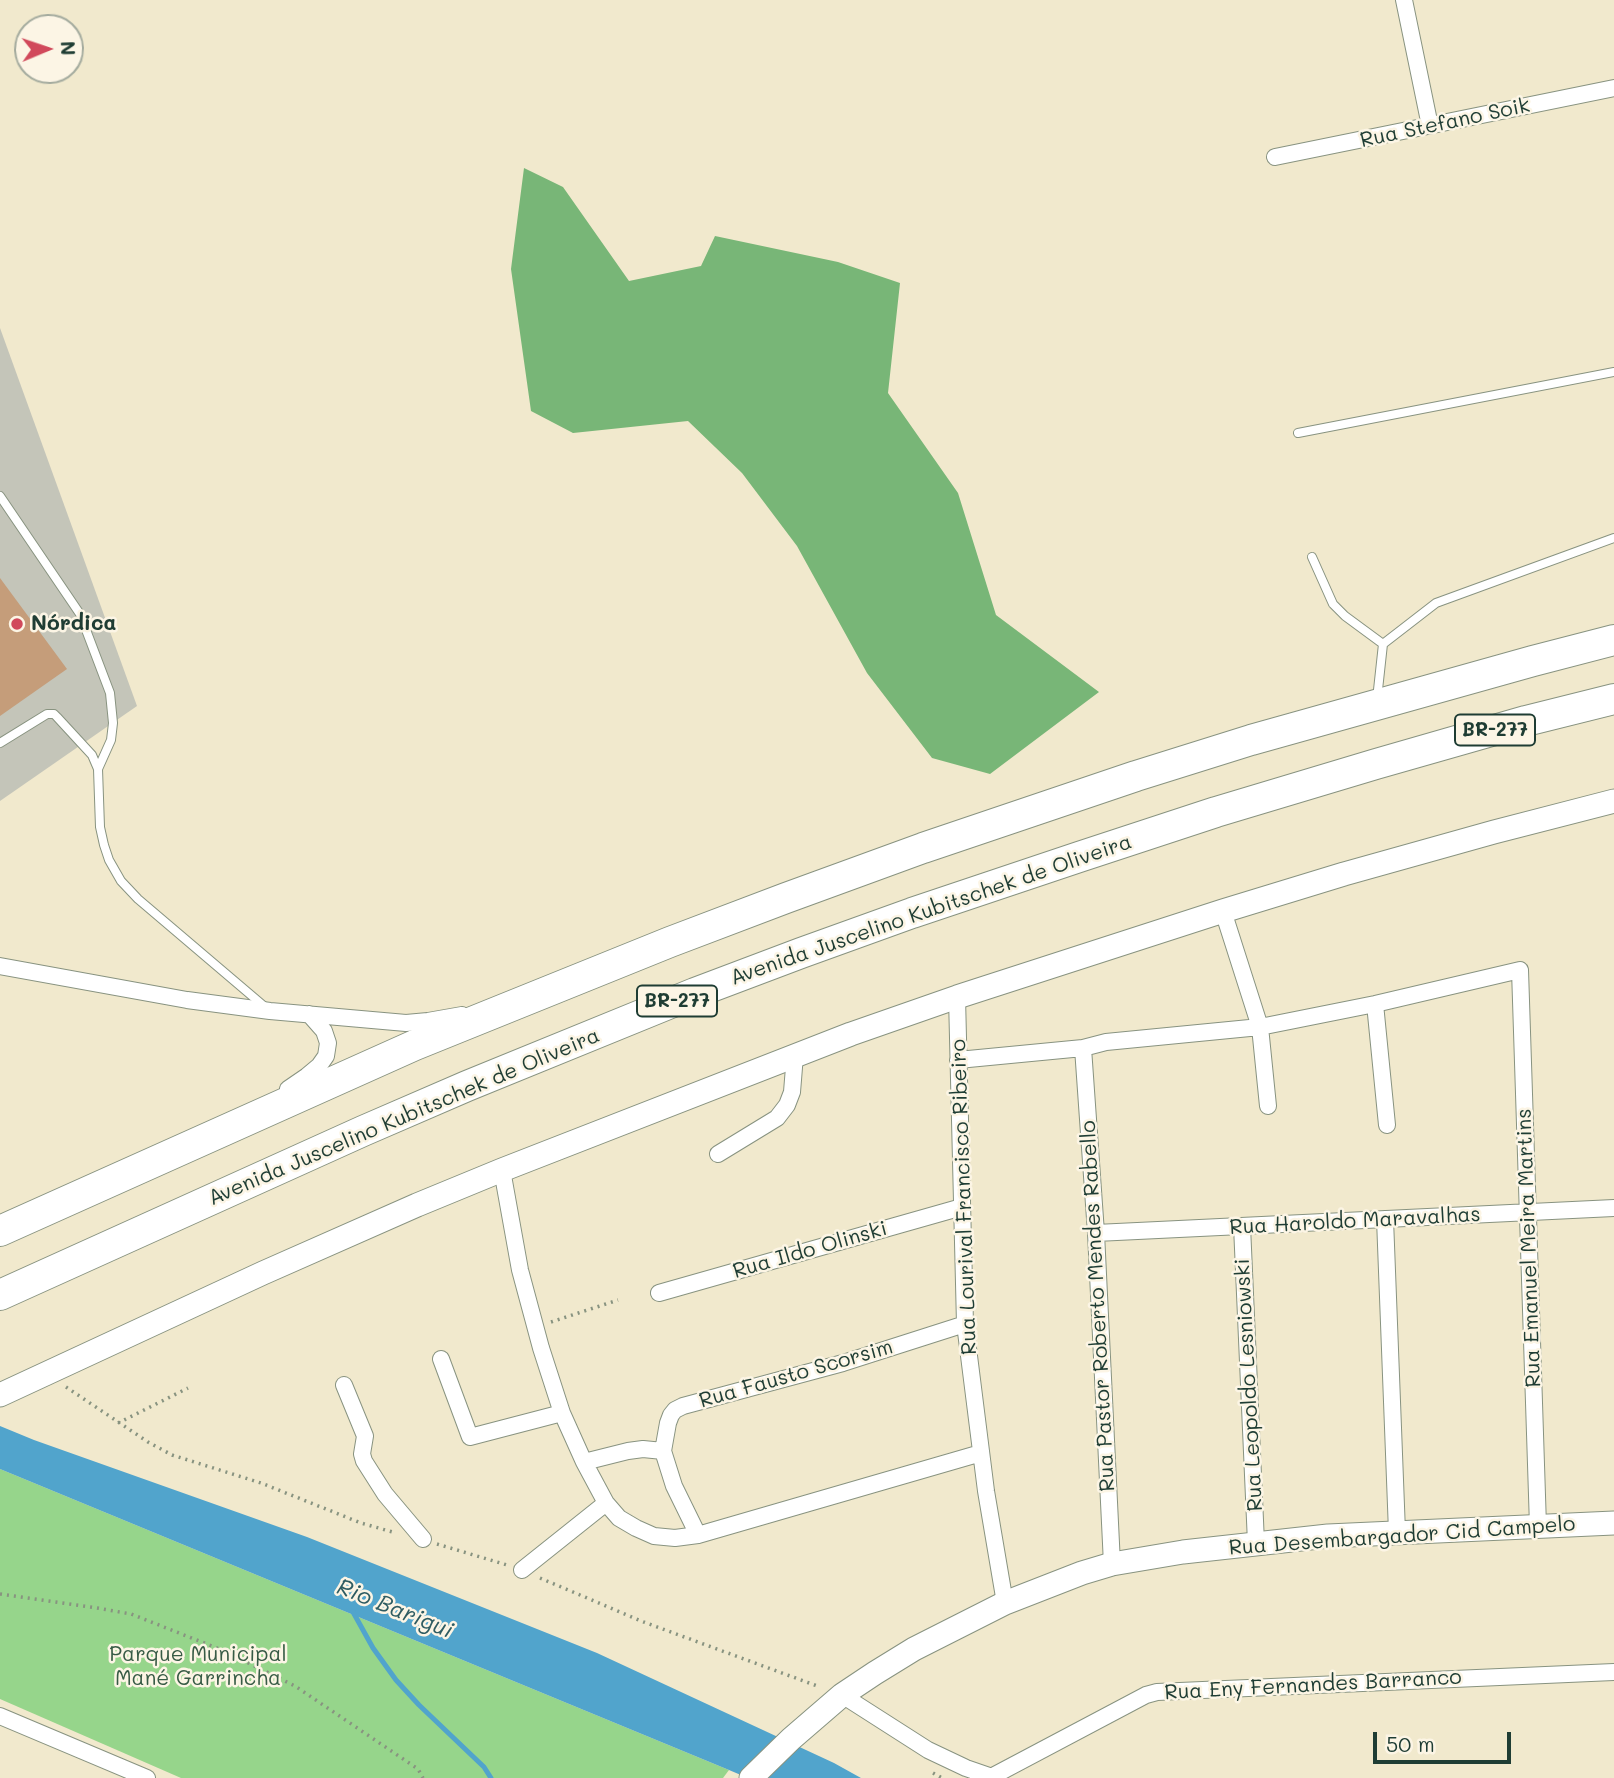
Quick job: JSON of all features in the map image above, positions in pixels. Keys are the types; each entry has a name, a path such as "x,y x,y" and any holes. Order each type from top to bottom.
{"highway":[{"name":"BR-277","path":"0,1231 415,1045 670,942 923,848 1200,756 1376,704 1614,640"},
{"name":"Avenida Juscelino Kubitschek de Oliveira","path":"0,1296 467,1086 801,953 912,913 1230,808 1526,721 1614,699"}],"main road":[{"path":"5,1393 328,1243 502,1170 795,1055 957,997 1223,911 1456,843 1614,801"},
{"name":"Rua Desembargador Cid Campelo","path":"751,1778 842,1695 914,1649 1005,1603 1112,1564 1256,1543 1397,1532 1614,1522"}],"street":[{"path":"1404,0 1430,126"},
{"name":"Rua Stefano Soik","path":"1275,157 1614,88"},
{"path":"1223,911 1260,1027 1268,1106"},
{"path":"0,966 187,1000 270,1011 406,1023 510,1006"},
{"name":"Rua Emanuel Meira Martins","path":"1375,1004 1520,970 1538,1526"},
{"name":"Rua Lourival Francisco Ribeiro","path":"957,997 965,1324 981,1453 1005,1603"},
{"path":"958,1060 1260,1027 1375,1004 1387,1125"},
{"path":"216,1133 319,1066 326,1056 328,1043 324,1031 309,1014"},
{"name":"Rua Pastor Roberto Mendes Rabello","path":"1083,1048 1096,1233 1112,1564"},
{"path":"718,1154 777,1118 787,1105 792,1092 795,1055"},
{"path":"502,1170 520,1270 562,1413 606,1503 620,1518 636,1528 654,1535 675,1538 698,1535 981,1453"},
{"name":"Rua Ildo Olinski","path":"659,1293 962,1207"},
{"name":"Rua Haroldo Maravalhas","path":"1096,1233 1614,1208"},
{"path":"1385,1219 1397,1532"},
{"name":"Rua Leopoldo Lesniowski","path":"1242,1226 1256,1543"},
{"name":"Rua Fausto Scorsim","path":"698,1535 674,1486 663,1451 671,1415 683,1406 854,1360 965,1324"},
{"path":"441,1359 470,1437 562,1413"},
{"path":"344,1385 365,1436 362,1454 364,1461 385,1494 423,1539"},
{"path":"584,1462 628,1451 663,1451"},
{"path":"522,1570 606,1503"},
{"name":"Rua Eny Fernandes Barranco","path":"993,1777 1146,1695 1157,1692 1614,1672"},
{"path":"842,1695 928,1751 993,1777"},
{"path":"0,1716 136,1776"}],"lane":[{"path":"1298,433 1614,372"},
{"path":"0,496 80,614 110,693 113,723 111,740 99,769 100,827 109,860 121,881 138,899 270,1011"},
{"path":"1376,704 1383,644 1436,603 1614,538"},
{"path":"1312,557 1333,604 1383,644"},
{"path":"0,743 47,714 54,714 92,755 99,769"}],"path":[{"path":"535,1328 618,1300"},
{"path":"118,1423 188,1388"},
{"path":"0,1594 131,1614 222,1650 295,1686 418,1769 423,1778"}],"shaded area":[{"path":"0,328 137,706 0,801"}],"green space":[{"path":"524,168 563,187 629,281 701,266 715,236 838,262 900,283 888,393 958,493 996,615 1099,692 990,774 932,758 867,673 797,546 742,473 688,421 573,433 531,411 511,269"},
{"name":"Parque Municipal Mané Garrincha","path":"0,1469 729,1770 723,1778 181,1778 0,1699"}],"water":[{"name":"Rio Barigui","path":"0,1426 307,1537 597,1653 861,1778 748,1778 0,1469"}],"building":[{"name":"Nórdica","path":"0,578 67,669 0,716"}],"waterway":[{"name":"Rio Barigui","path":"353,1612 373,1648 396,1680 484,1767 491,1778"}],"place":[{"name":"Nórdica","path":"17,624"}]}
